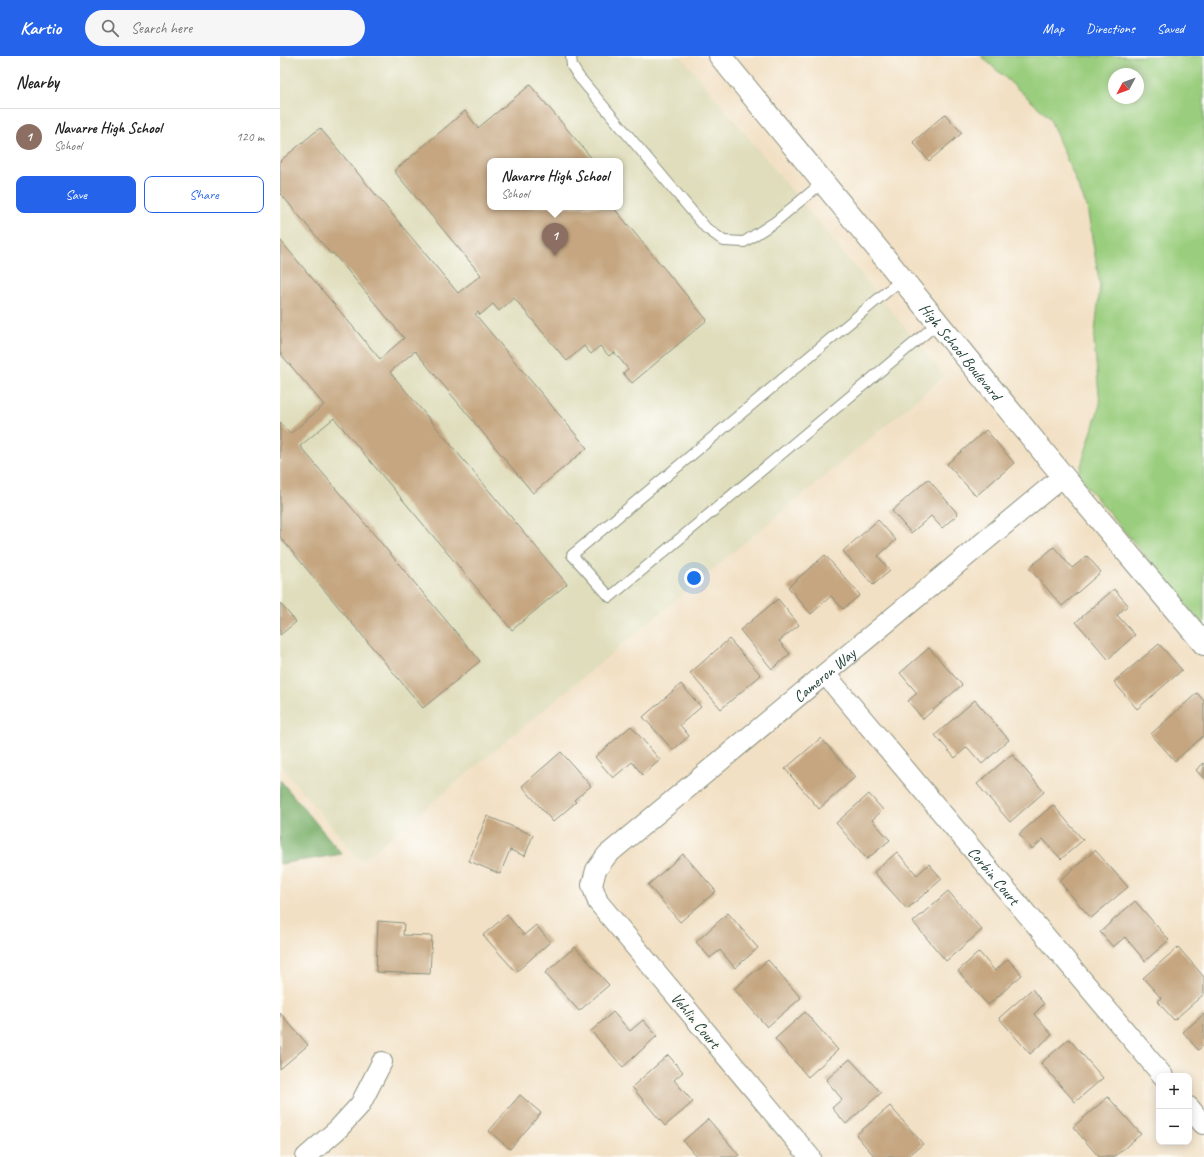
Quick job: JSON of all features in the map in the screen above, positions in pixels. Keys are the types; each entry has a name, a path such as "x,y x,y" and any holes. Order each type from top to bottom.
{"street":[{"name":"High School Boulevard","path":"720,56 1063,476 1204,644"},
{"name":"Cameron Way","path":"594,879 596,870 607,855 1063,476"},
{"name":"Corbin Court","path":"826,674 1160,1073"},
{"name":"Vehlin Court","path":"594,879 592,885 598,902 810,1157"},
{"path":"306,1157 338,1129 360,1105 382,1062"},
{"path":"1191,1109 1203,1124"}],"lane":[{"path":"571,56 572,66 584,83 706,228 724,241 744,242 775,222 823,182"},
{"path":"902,279 572,555 610,597 938,323"}],"shaded area":[{"path":"280,56 681,56 945,376 361,862 280,765"}],"green space":[{"path":"981,56 1204,56 1204,626 1078,476 1100,404 1094,341 1100,286 1087,207 1049,117"},
{"path":"280,780 342,854 280,864"}],"building":[{"path":"530,85 591,158 487,158 487,210 615,210 707,320 632,383 623,373 628,369 614,352 609,356 600,346 591,354 584,346 567,361 514,298 499,311 493,304 480,315 478,312 475,314 587,448 533,493 415,351 390,372 567,584 512,630 334,418 300,446 480,661 423,708 280,537 280,422 290,434 324,405 280,353 280,240 380,359 404,338 333,253 331,254 280,193 280,161 320,128 458,293 481,275 394,171 465,111 478,128"},
{"path":"945,114 962,133 929,161 913,142"},
{"path":"986,430 1014,463 976,496 947,464"},
{"path":"928,479 958,514 942,528 931,516 911,533 892,511"},
{"path":"878,520 896,540 878,556 890,571 873,585 843,551"},
{"path":"1054,547 1072,568 1087,556 1101,572 1062,606 1029,568"},
{"path":"825,555 860,595 843,609 831,596 811,614 788,587"},
{"path":"1114,589 1128,605 1117,615 1135,635 1108,659 1076,622"},
{"path":"778,599 799,625 779,641 790,654 772,669 740,630"},
{"path":"280,603 296,622 280,635"},
{"path":"729,639 761,675 721,709 690,673"},
{"path":"1159,644 1182,670 1137,709 1114,682"},
{"path":"929,648 962,685 923,719 908,701 917,693 900,673"},
{"path":"681,684 701,707 680,725 689,736 673,750 643,717"},
{"path":"1197,693 1204,701 1204,735 1175,761 1151,734"},
{"path":"975,700 1009,740 982,764 967,747 955,758 935,735"},
{"path":"631,726 660,760 643,775 632,762 613,778 595,757"},
{"path":"821,738 855,777 819,809 785,769"},
{"path":"561,752 591,786 574,800 576,802 553,822 522,786"},
{"path":"1012,754 1044,792 1010,822 977,784"},
{"path":"1204,763 1204,779 1196,770"},
{"path":"869,794 883,810 872,820 890,840 867,859 836,823"},
{"path":"1053,805 1083,840 1061,859 1043,839 1032,849 1019,834"},
{"path":"487,816 533,835 525,856 510,850 500,874 469,861"},
{"path":"1095,850 1128,887 1091,918 1059,881"},
{"path":"897,852 917,875 929,864 942,879 907,909 874,872"},
{"path":"683,854 716,891 680,922 648,885"},
{"path":"948,891 982,930 946,961 913,922"},
{"path":"1135,901 1169,940 1145,961 1125,937 1113,947 1100,932"},
{"path":"728,913 758,948 735,968 720,950 710,958 696,942"},
{"path":"507,915 524,935 536,925 550,942 516,972 483,935"},
{"path":"378,921 404,923 403,935 432,936 430,974 376,972"},
{"path":"575,947 609,985 579,1011 545,973"},
{"path":"1178,947 1204,977 1204,994 1174,1020 1157,1001 1161,998 1143,978"},
{"path":"979,952 995,971 1008,959 1022,975 988,1005 958,971"},
{"path":"768,960 801,998 767,1027 734,989"},
{"path":"1032,989 1044,1004 1034,1014 1052,1035 1030,1054 999,1018"},
{"path":"613,1012 630,1031 643,1020 657,1036 623,1067 591,1031"},
{"path":"805,1012 838,1050 808,1077 775,1039"},
{"path":"280,1013 308,1045 280,1069"},
{"path":"1204,1014 1204,1045 1198,1050 1183,1032"},
{"path":"1069,1039 1103,1078 1075,1102 1041,1063"},
{"path":"668,1055 683,1072 674,1080 693,1102 665,1126 632,1087"},
{"path":"850,1059 881,1093 846,1124 832,1108 842,1099 826,1080"},
{"path":"520,1095 541,1113 510,1149 489,1131"},
{"path":"1108,1097 1141,1134 1114,1157 1099,1157 1073,1127"},
{"path":"890,1106 923,1144 907,1157 875,1157 856,1135"},
{"path":"708,1119 739,1155 736,1157 697,1157 683,1141"}],"place":[{"name":"Navarre High School","path":"555,256"}]}
